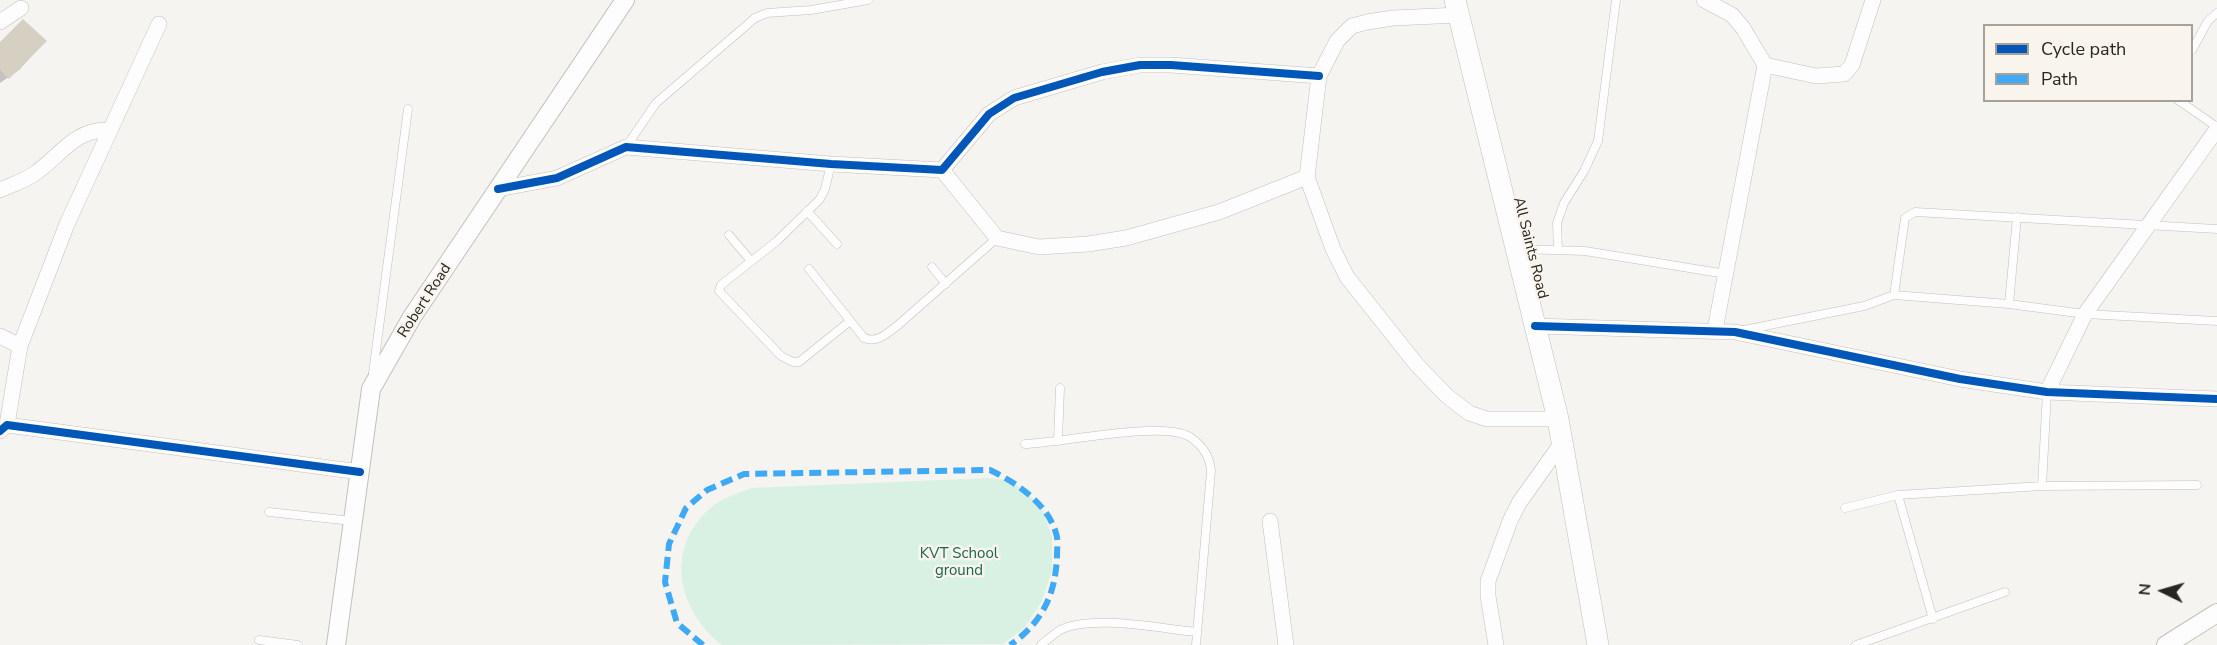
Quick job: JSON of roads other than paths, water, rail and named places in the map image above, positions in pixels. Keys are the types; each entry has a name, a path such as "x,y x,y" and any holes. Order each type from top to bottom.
{"main road":[{"name":"All Saints Road","path":"1457,7 1558,419 1598,645"}],"street":[{"name":"Robert Road","path":"336,645 371,389 412,317 625,0"},
{"path":"1704,0 1732,15 1743,28 1765,65 1715,330"},
{"path":"1765,65 1816,76 1844,74 1852,65 1873,0"},
{"path":"1457,7 1352,26 1337,41 1319,76 1308,177 1333,249 1347,277 1402,347 1447,396 1469,413 1487,419 1558,419"},
{"path":"0,22 21,8"},
{"path":"159,24 67,224 20,346 3,428 360,472"},
{"path":"942,170 989,114 1014,98 1102,72 1140,65 1171,65 1319,76"},
{"path":"2047,393 2085,314 2217,128"},
{"path":"0,190 34,174 82,134 96,130 110,130"},
{"path":"498,189 557,178 626,147 831,164 942,170 997,238 1039,247 1088,244 1126,238 1219,212 1308,177"},
{"path":"1535,326 1735,332 1960,379 2047,393 2217,399"},
{"path":"0,336 20,346"},
{"path":"1496,645 1488,582 1514,512 1561,444"},
{"path":"1270,521 1286,645"},
{"path":"2166,645 2186,637 2217,613"}],"lane":[{"path":"626,147 656,103 755,18 767,13 811,10 868,0"},
{"path":"1558,250 1557,223 1564,203 1584,171 1598,141 1616,0"},
{"path":"2193,48 2208,21 2217,13"},
{"path":"2181,102 2217,128"},
{"path":"371,389 408,109"},
{"path":"831,164 825,189 807,211 777,241 720,285 720,295 787,360 799,362 850,321"},
{"path":"807,211 837,244"},
{"path":"1894,295 1905,218 1914,212 2217,230"},
{"path":"2009,304 2017,217"},
{"path":"729,235 751,261"},
{"path":"809,268 864,338 871,341 881,338 997,238"},
{"path":"1516,249 1558,250 1634,257 1726,274"},
{"path":"932,267 946,284"},
{"path":"1735,332 1864,306 1894,295 2009,304 2085,314 2217,321"},
{"path":"1058,441 1060,388"},
{"path":"2042,486 2047,393"},
{"path":"1025,444 1161,430 1190,437 1206,452 1211,471 1196,645"},
{"path":"1845,508 1898,495 2042,486 2197,485"},
{"path":"1898,495 1933,619"},
{"path":"269,512 353,521"},
{"path":"1856,645 2005,592"},
{"path":"1041,645 1061,630 1081,625 1110,624 1197,632"},
{"path":"259,640 298,645"}],"park label":[{"name":"KVT School ground","path":"959,562"}]}
